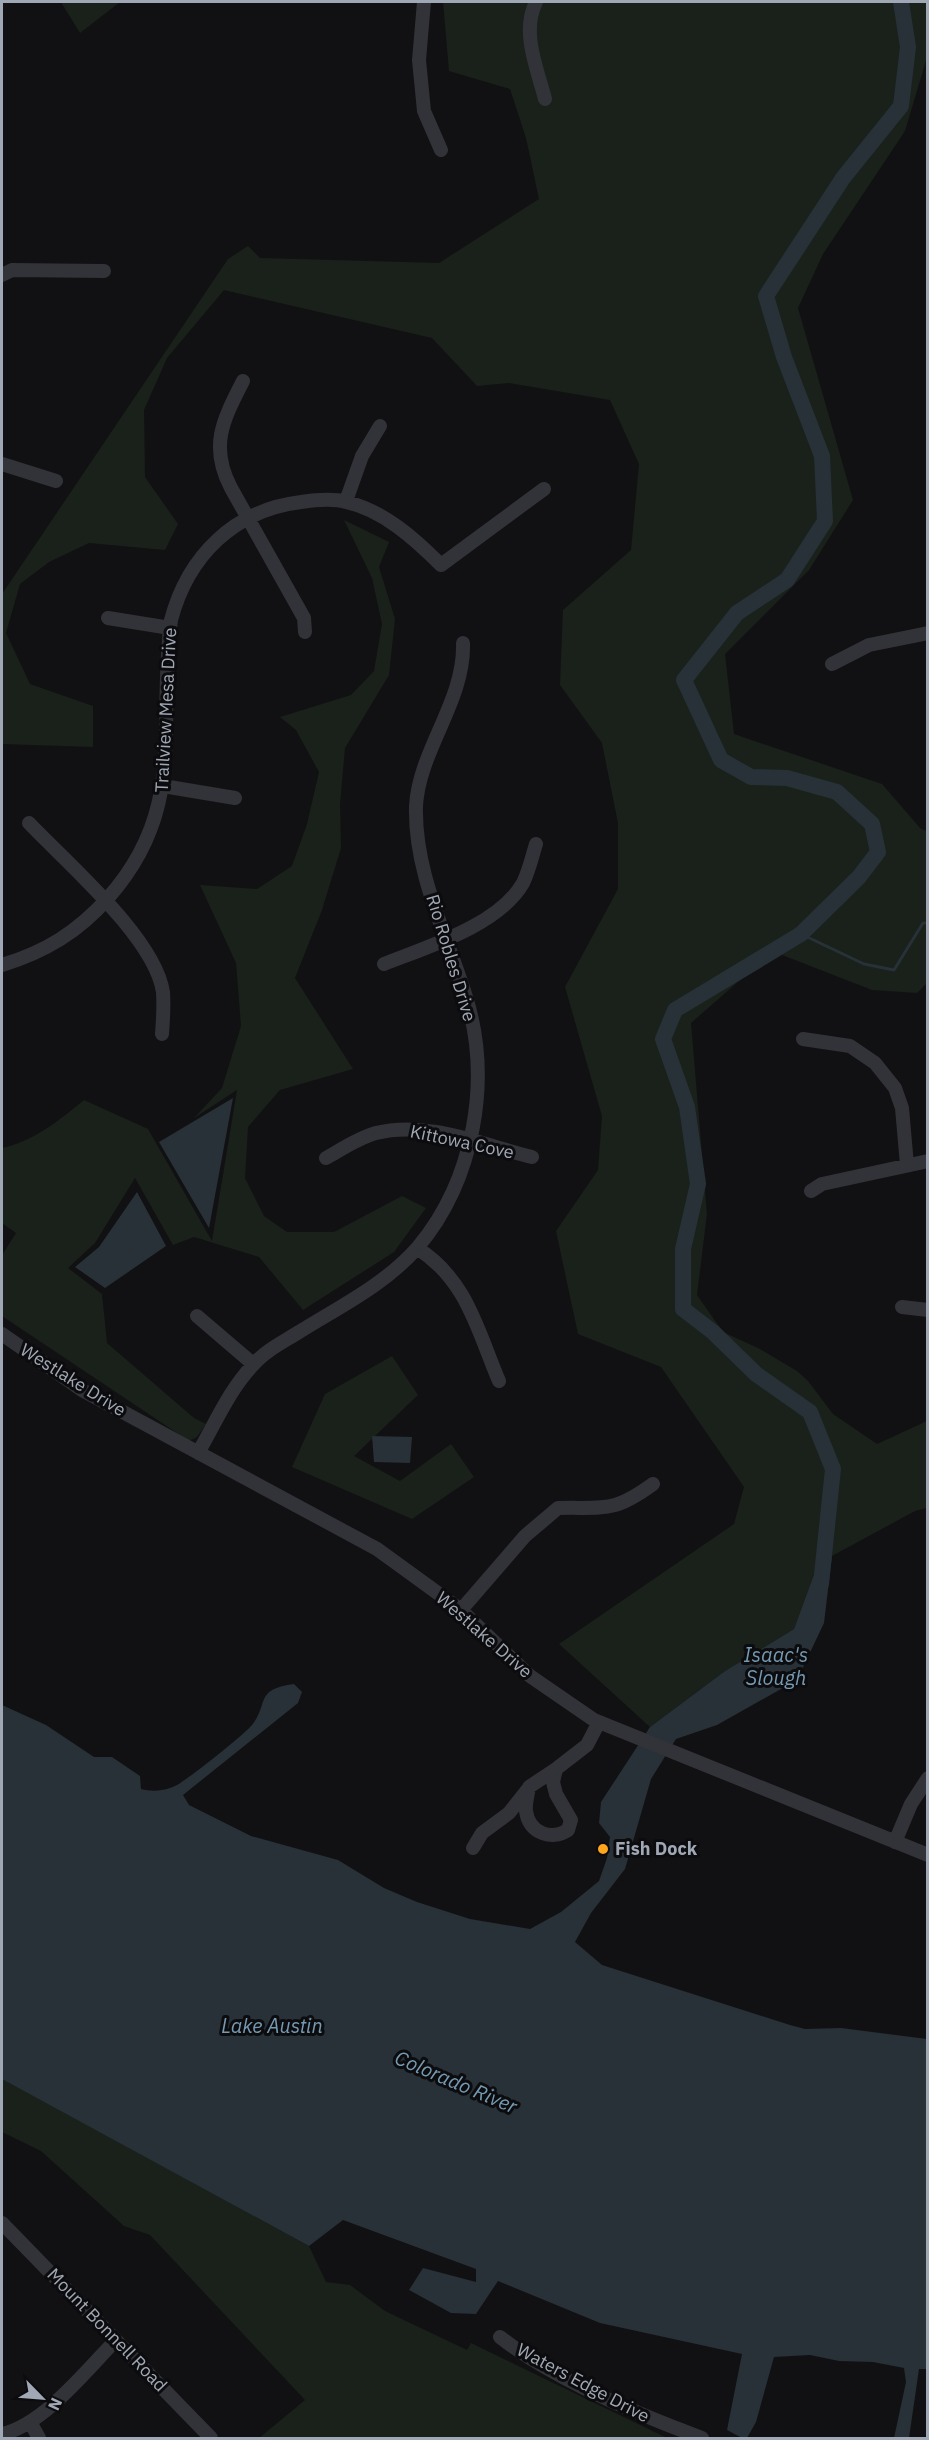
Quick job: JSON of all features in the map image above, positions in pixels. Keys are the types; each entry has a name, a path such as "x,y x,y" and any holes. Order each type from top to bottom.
{"street":[{"path":"424,2 419,60 424,111 441,150"},
{"path":"536,2 529,15 529,38 545,99"},
{"path":"2,275 12,270 104,271"},
{"path":"243,381 223,420 219,450 226,478 304,618 305,632"},
{"path":"346,501 362,456 380,426"},
{"path":"2,464 56,481"},
{"name":"Trailview Mesa Drive","path":"2,965 60,942 105,902 145,849 154,826 163,786 170,628 183,586 200,557 218,537 248,517 290,503 346,501 390,523 441,565 544,489"},
{"path":"108,618 170,628"},
{"path":"832,664 869,645 927,633"},
{"name":"Rio Robles Drive","path":"198,1453 222,1409 253,1364 274,1347 371,1288 417,1248 450,1197 470,1141 477,1091 476,1042 467,1000 426,880 419,849 416,803 428,760 455,688 464,654 463,644"},
{"path":"163,786 235,798"},
{"path":"29,823 134,934 157,974 162,992 162,1034"},
{"path":"384,964 446,939 506,904 523,883 536,844"},
{"path":"803,1039 850,1046 862,1052 880,1069 895,1088 902,1108 907,1165"},
{"name":"Kittowa Cove","path":"326,1158 358,1140 388,1130 424,1130 532,1157"},
{"path":"811,1191 822,1184 927,1161"},
{"path":"417,1248 442,1266 461,1290 499,1381"},
{"path":"902,1307 927,1310"},
{"path":"197,1316 253,1364"},
{"name":"Westlake Drive","path":"2,1334 82,1390 377,1549 461,1610 530,1676 599,1722 636,1739 927,1855"},
{"path":"461,1610 525,1536 558,1508 603,1509 627,1503 653,1484"},
{"path":"472,1848 482,1833 509,1813 529,1787 587,1745 599,1722"},
{"path":"529,1787 526,1811 534,1828 549,1836 560,1836 568,1830 571,1820 556,1794 553,1782 556,1769"},
{"path":"895,1842 910,1804 927,1778"},
{"name":"Mount Bonnell Road","path":"2,2223 211,2439"},
{"name":"Waters Edge Drive","path":"500,2337 522,2354 640,2416 702,2439"},
{"path":"2,2434 17,2431 30,2422 79,2379 116,2341"},
{"path":"30,2422 39,2439"}],"shaded area":[{"path":"61,2 120,2 80,33"},
{"path":"443,2 927,2 927,57 905,131 823,254 798,308 853,500 809,570 725,654 734,734 882,784 921,829 927,831 927,983 917,993 872,990 782,955 739,981 691,1023 707,1214 697,1295 723,1332 758,1348 797,1371 808,1381 833,1414 877,1444 927,1421 927,1508 915,1511 832,1556 813,1577 794,1629 725,1671 650,1727 559,1644 734,1524 744,1487 661,1367 578,1334 556,1231 598,1170 602,1116 565,987 618,889 618,823 602,743 560,685 563,610 631,550 639,464 610,400 509,383 477,386 432,338 224,290 167,358 144,410 145,477 178,524 165,550 89,543 49,562 20,584 6,633 30,684 93,706 93,747 2,744 2,594 228,259 248,246 260,258 439,263 539,199 526,138 510,89 449,71"},
{"path":"344,520 389,542 379,567 395,619 389,675 345,748 340,804 341,848 322,910 295,978 353,1069 280,1090 248,1127 245,1178 264,1216 287,1232 334,1232 402,1196 426,1208 394,1252 303,1310 259,1257 194,1237 173,1245 135,1178 95,1243 68,1268 102,1294 107,1343 194,1418 206,1424 197,1437 189,1441 2,1316 2,1255 16,1233 2,1223 2,1148 35,1135 84,1100 148,1129 212,1241 237,1090 194,1118 222,1088 241,1026 236,963 200,885 257,889 292,866 307,824 319,772 296,730 280,717 351,695 374,671 382,624 372,578"},
{"path":"392,1356 418,1395 354,1456 400,1481 451,1444 474,1477 412,1519 292,1467 325,1394"},
{"path":"2,2078 309,2246 326,2282 350,2285 385,2311 467,2350 471,2343 667,2438 259,2438 305,2400 150,2235 124,2226 41,2151 2,2132"}],"water":[{"path":"233,1098 209,1228 159,1142"},
{"path":"137,1192 166,1246 105,1288 75,1267 99,1247"},
{"path":"372,1436 412,1437 410,1463 374,1462"},
{"name":"Lake Austin","path":"832,1556 824,1623 797,1680 717,1725 676,1739 651,1779 625,1869 591,1913 575,1942 602,1965 790,2025 805,2029 841,2028 927,2039 928,2369 919,2369 909,2438 894,2438 906,2382 904,2368 873,2362 839,2361 810,2355 774,2357 756,2422 747,2438 742,2438 727,2430 742,2354 600,2323 498,2281 476,2314 451,2313 409,2290 423,2268 476,2282 476,2269 343,2220 309,2246 2,2079 2,1705 46,1725 94,1757 112,1757 140,1776 141,1789 159,1790 173,1787 216,1756 252,1725 268,1694 281,1686 294,1684 302,1692 298,1703 183,1795 189,1805 251,1836 338,1860 384,1888 417,1902 470,1919 530,1929 561,1912 599,1881 607,1858 610,1837 599,1823 601,1802 650,1727 725,1671 794,1629 813,1577"}],"waterway":[{"path":"821,1584 833,1469 810,1412 756,1374 713,1332 683,1309 683,1249 698,1184 687,1107 663,1039 675,1010 801,934 859,877 878,852 872,824 837,792 787,778 751,777 721,760 684,680 737,613 787,580 825,521 822,456 784,357 766,296 843,178 901,106 908,47 901,2"},
{"path":"801,934 864,964 894,970 923,923 928,923"}],"place":[{"name":"Fish Dock","path":"603,1849"}],"water label":[{"name":"Isaac's Slough","path":"776,1666"},
{"name":"Colorado River","path":"456,2082"}]}
